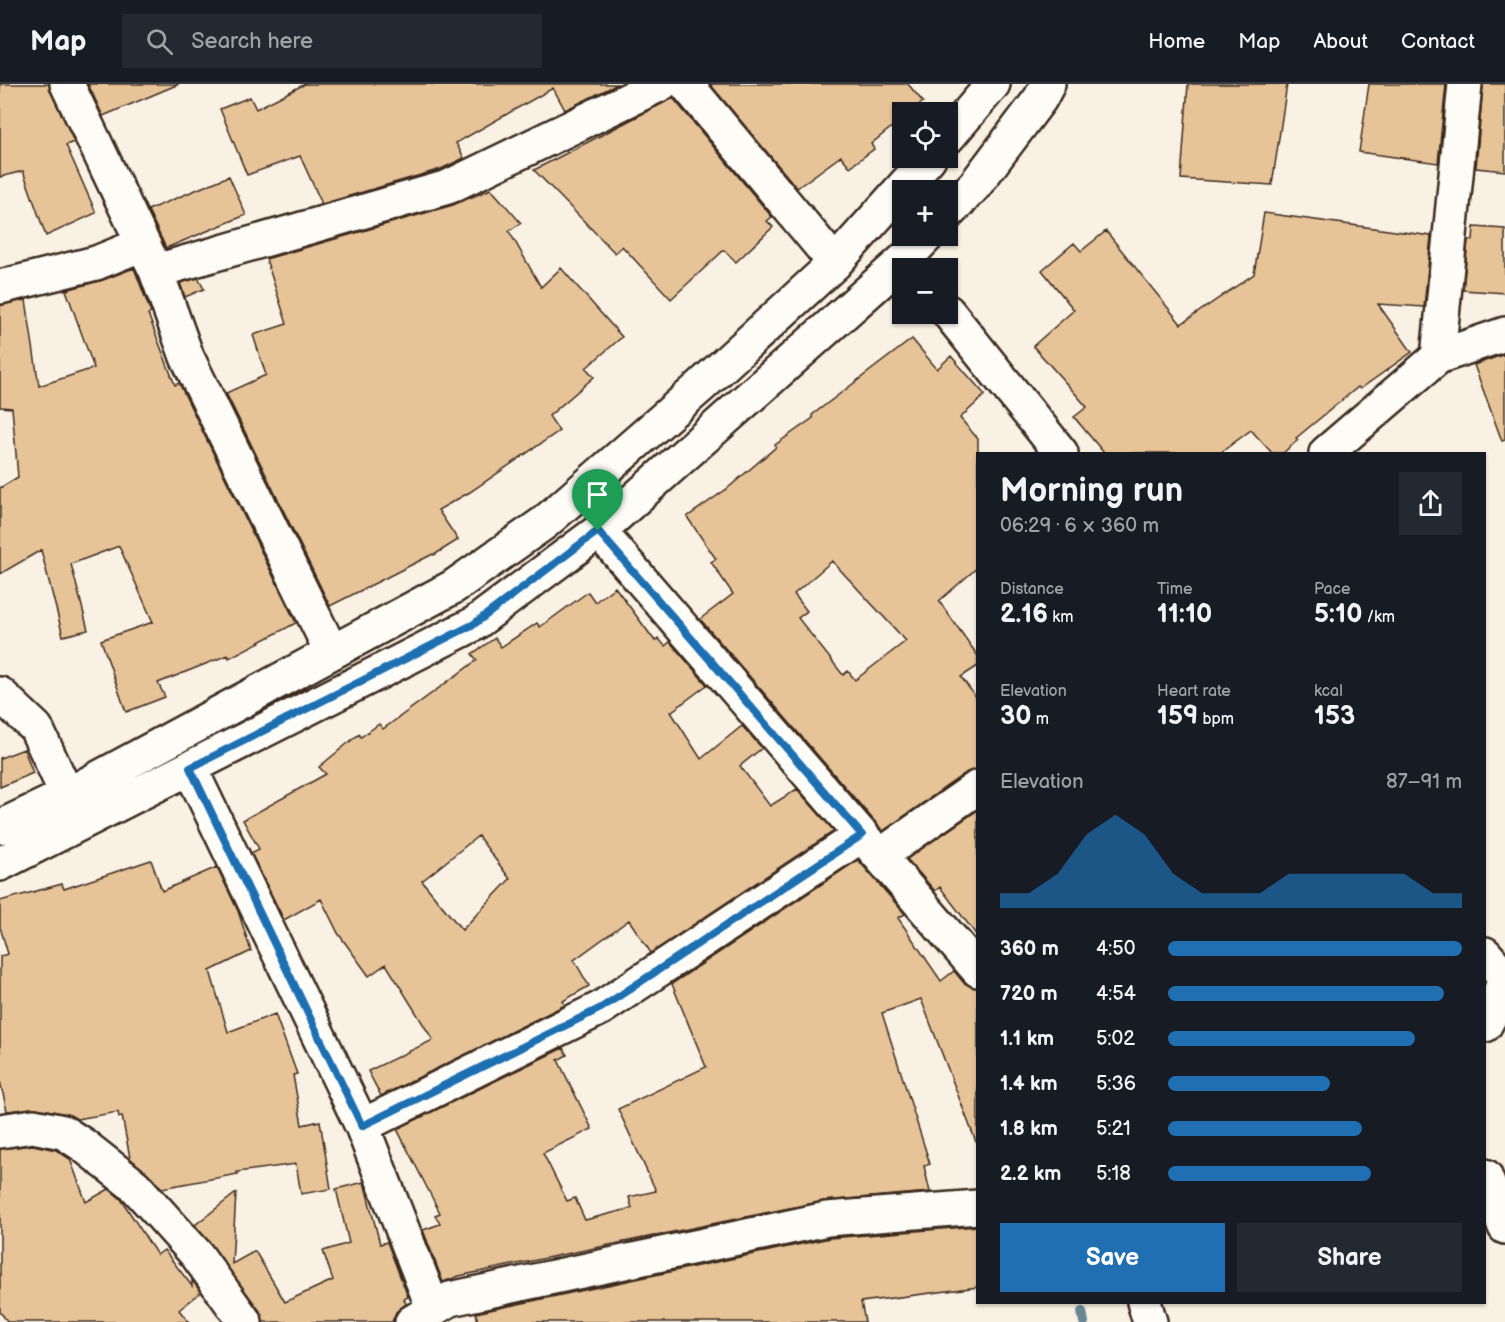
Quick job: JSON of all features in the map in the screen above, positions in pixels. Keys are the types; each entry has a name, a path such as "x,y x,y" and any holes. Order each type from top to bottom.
{"street":[{"path":"67,84 149,257 187,357 331,651"},
{"path":"0,287 96,263 149,257 448,187 661,84"},
{"path":"958,125 993,84"},
{"path":"958,202 982,175 1040,99 1048,84"},
{"path":"1438,357 1465,84"},
{"path":"699,88 834,263"},
{"path":"0,826 67,795 453,587 544,523 701,386 834,263 920,168"},
{"path":"0,864 474,624 598,531 915,254"},
{"path":"958,324 1060,452"},
{"path":"1327,452 1438,357 1505,334"},
{"path":"598,531 976,968"},
{"path":"0,694 36,728 67,795"},
{"path":"190,768 362,1126 423,1315 450,1299 827,1219 976,1207"},
{"path":"362,1126 601,1008 872,845 976,788"},
{"path":"1486,955 1505,977 1496,1005 1486,1023"},
{"path":"0,1131 33,1126 63,1132 135,1186 189,1247 239,1320"},
{"path":"1486,1179 1505,1227"},
{"path":"1145,1304 1150,1322"}],"building":[{"path":"0,84 49,84 74,142 66,145 96,213 46,236 23,171 0,177"},
{"path":"88,84 179,84 103,116"},
{"path":"305,84 618,84 565,110 553,88 456,143 464,158 441,169 322,204 300,156 247,175 220,109 250,97 256,109"},
{"path":"710,84 908,84 923,102 892,102 892,127 871,144 874,149 850,167 841,156 797,188"},
{"path":"1188,84 1287,84 1272,185 1181,179"},
{"path":"1369,84 1446,84 1438,163 1359,152"},
{"path":"1483,84 1505,84 1505,171 1476,168"},
{"path":"673,98 772,217 767,221 773,227 736,262 724,250 671,299 622,246 615,253 534,170"},
{"path":"229,176 246,215 166,248 148,210"},
{"path":"491,189 521,223 509,231 541,287 561,268 622,337 586,368 594,377 549,416 559,431 470,492 438,510 458,540 434,555 330,606 226,393 266,375 253,335 287,324 266,259 453,205"},
{"path":"1264,213 1431,236 1424,307 1378,304 1412,352 1360,389 1358,387 1296,438 1298,440 1284,452 1271,452 1251,430 1221,452 1103,452 1074,417 1087,407 1033,346 1074,310 1042,270 1074,243 1081,251 1106,231 1181,324 1254,274"},
{"path":"1474,227 1505,229 1505,293 1463,290 1468,240 1473,240"},
{"path":"134,268 151,313 148,314 175,385 179,383 296,623 229,658 228,655 158,683 165,697 126,712 101,640 153,622 119,546 71,564 88,630 63,636 41,550 0,574 0,488 18,477 12,408 0,407 0,305 26,300 39,386 94,368 66,290 103,280"},
{"path":"198,278 204,289 185,297 180,283"},
{"path":"912,339 937,369 951,356 985,395 960,418 978,439 976,569 939,601 976,653 976,667 961,677 976,697 976,770 967,772 883,831 700,619 733,594 711,562 716,559 687,517 728,488 776,447 775,445 813,418 812,415","holes":["832,561 906,641 855,680 848,671 843,675 798,618 807,611 794,594"]},
{"path":"1505,354 1505,440 1502,441 1474,365"},
{"path":"615,587 655,641 658,638 665,646 670,642 707,685 671,712 701,759 742,726 762,748 740,766 770,806 797,789 834,831 651,953 629,920 574,960 589,986 563,1001 565,1005 381,1096 368,1071 433,1040 386,964 369,976 338,933 321,899 284,920 251,853 259,849 243,820 326,774 319,767 359,734 361,737 379,724 383,729 477,660 472,654 495,638 501,647 537,623 540,627 588,592 595,602","holes":["478,836 510,879 462,930 422,881"]},
{"path":"24,749 33,773 0,787 0,758"},
{"path":"976,811 976,934 940,887 935,891 907,859"},
{"path":"151,860 162,891 217,867 238,911 251,951 210,971 228,1032 275,1014 297,1074 293,1075 302,1125 320,1121 331,1189 301,1194 296,1164 237,1172 238,1174 162,1188 130,1158 122,1116 119,1117 118,1112 77,1119 67,1114 36,1108 7,1111 0,1081 0,956 8,954 0,927 0,901 62,884 64,889"},
{"path":"858,860 905,914 898,918 941,981 954,971 964,983 976,987 976,1142 921,999 882,1013 930,1164 924,1166 930,1192 823,1201 459,1276 443,1282 423,1230 440,1224 435,1215 440,1213 397,1129 563,1048 567,1055 558,1060 592,1129 543,1153 567,1201 575,1198 585,1220 632,1208 629,1197 656,1191 618,1109 706,1067 672,984"},
{"path":"33,1145 56,1150 70,1159 86,1202 109,1189 121,1199 157,1255 164,1250 192,1286 192,1280 201,1292 179,1310 189,1322 8,1322 0,1312 0,1149"},
{"path":"364,1182 380,1244 387,1242 408,1297 404,1299 406,1304 396,1312 392,1322 263,1322 260,1311 195,1225 236,1193 232,1264 255,1251 285,1302 333,1280 323,1251 349,1243 336,1189"},
{"path":"976,1226 976,1287 861,1302 865,1322 478,1322 476,1313 830,1238"}],"waterway":[{"path":"1082,1312 1084,1322"}],"route":[{"path":"598,531 862,835 601,1008 362,1126 190,768 474,624 598,531"}]}
